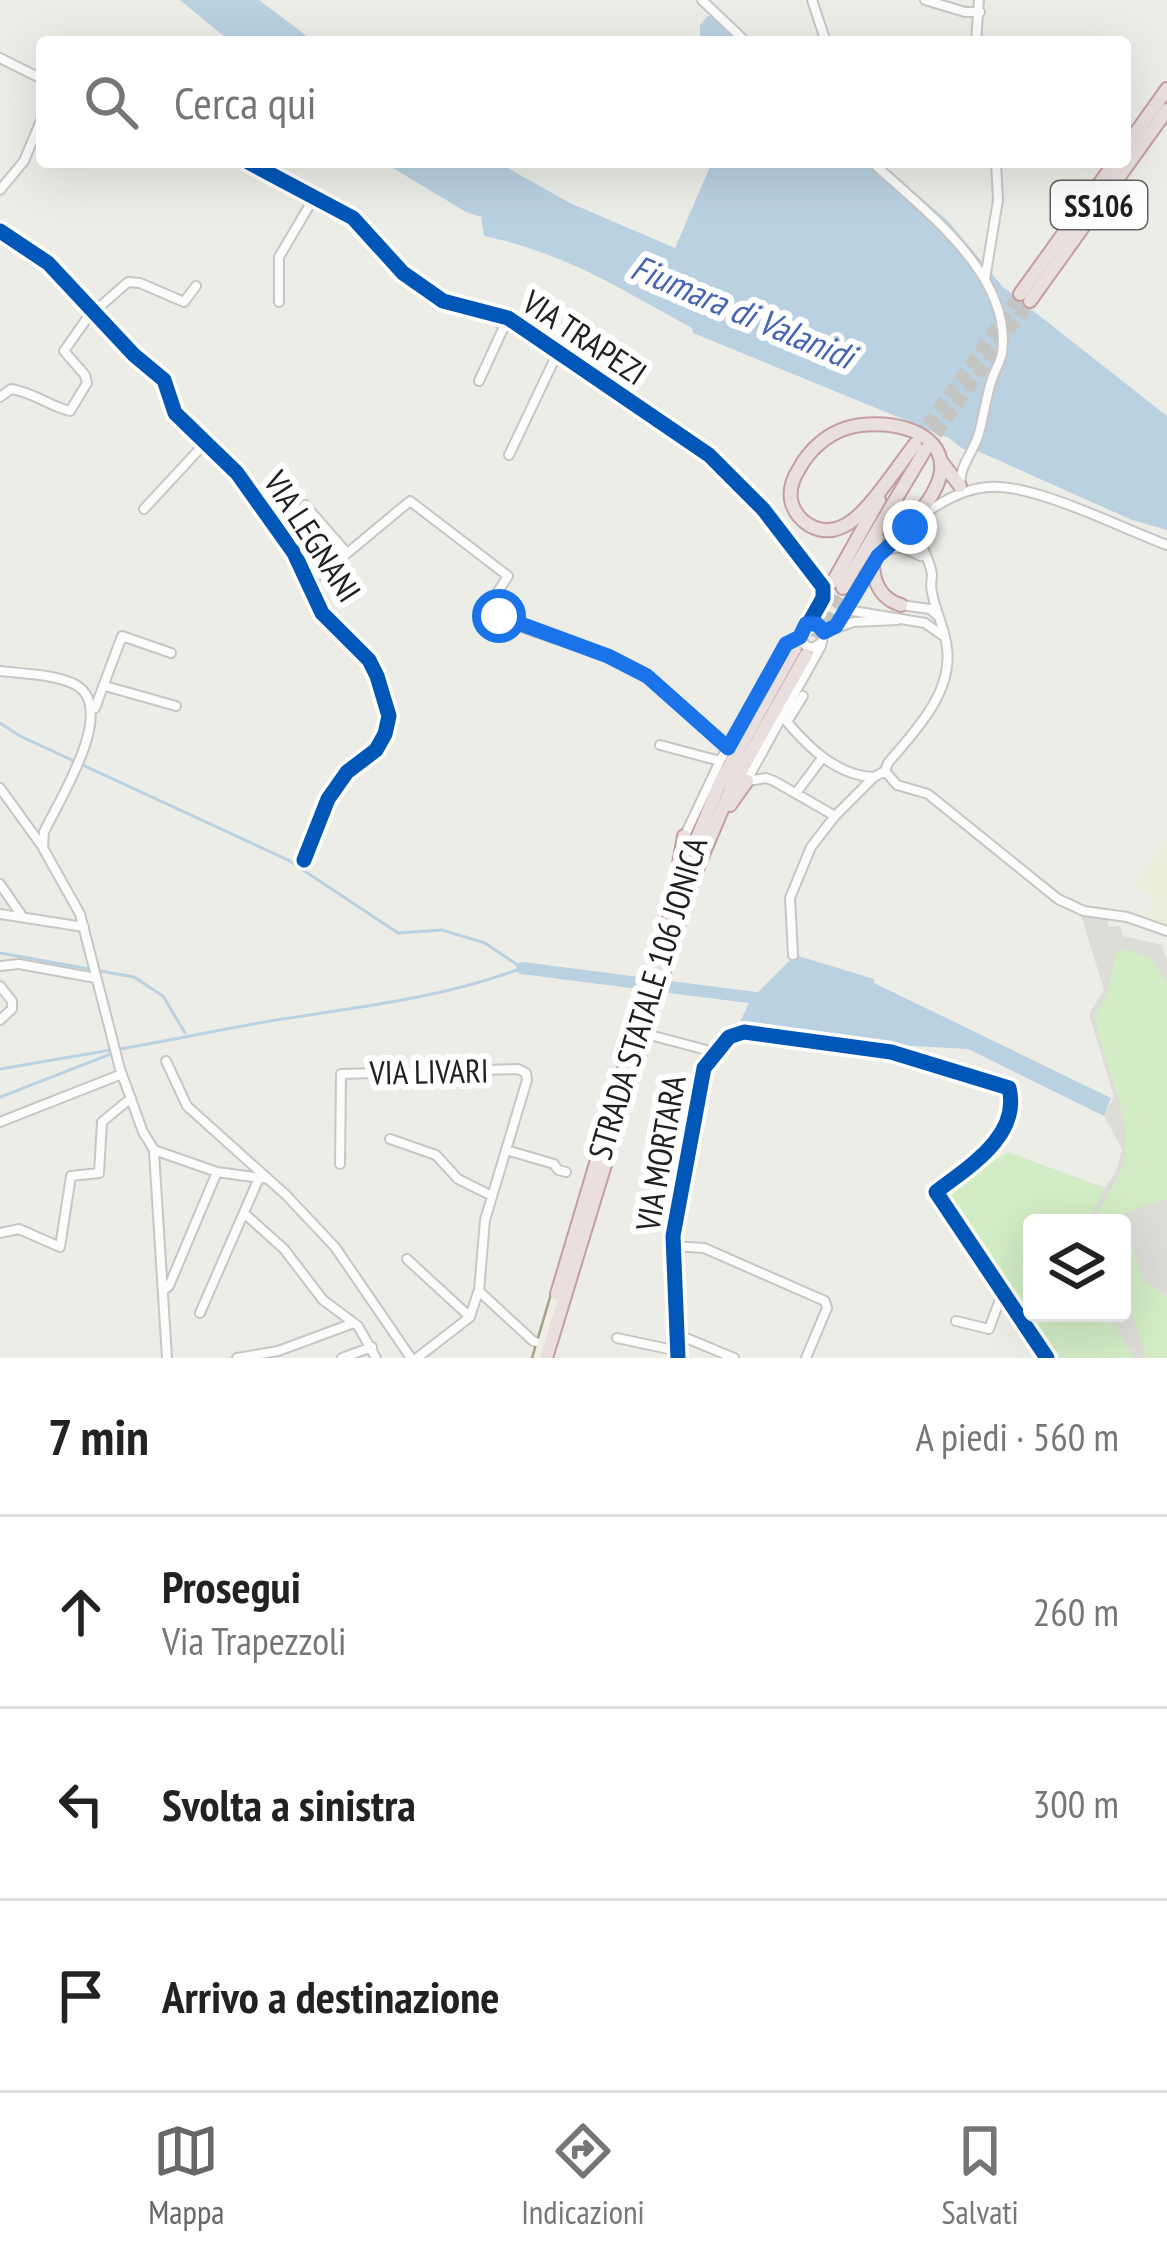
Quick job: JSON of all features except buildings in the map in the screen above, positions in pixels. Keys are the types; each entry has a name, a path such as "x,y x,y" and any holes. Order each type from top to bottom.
{"highway":[{"name":"SS106","path":"1131,140 1167,89"},
{"name":"SS106","path":"1131,158 1167,110"},
{"name":"SS106","path":"1111,168 1025,298 1123,168"},
{"path":"906,467 854,520 838,529 810,526 792,503 791,485 802,462 822,441 866,424 899,426 926,438 961,489"},
{"path":"838,585 920,447"},
{"path":"914,523 939,481 941,460"},
{"path":"901,605 879,591 872,558 906,467"},
{"name":"STRADA STATALE 106 JONICA","path":"542,1354 670,930 708,836 800,647"},
{"name":"STRADA STATALE 106 JONICA","path":"670,930 669,914 719,784 800,647"},
{"path":"708,836 747,781"},
{"path":"669,914 684,836"}],"street":[{"path":"702,0 740,36"},
{"path":"812,0 824,36"},
{"path":"925,0 965,13 980,12"},
{"path":"977,36 979,0"},
{"path":"0,58 36,76"},
{"path":"0,190 24,161 36,132"},
{"name":"VIA TRAPEZI","path":"260,168 353,218 390,261 443,301 508,318 709,455 750,495 824,587 809,623"},
{"path":"879,168 936,217 987,275 993,293 1003,347 978,435 961,469 961,489"},
{"path":"987,275 998,200 996,168"},
{"path":"279,302 279,257 315,196"},
{"name":"VIA LEGNANI","path":"0,231 48,263 134,356 164,380 175,413 237,473 273,521 322,613 368,660 389,716 385,734 376,750 347,772 328,799 304,860"},
{"path":"0,397 11,389 22,390 70,411 87,383 64,351 95,311 128,282 184,302 196,286"},
{"path":"479,381 508,318"},
{"path":"509,455 557,352"},
{"path":"144,509 207,441"},
{"path":"684,836 786,644 809,647 836,626 880,553 961,489 1024,490 1167,545"},
{"path":"321,575 410,501 508,576 490,612 608,656 647,676 728,748"},
{"path":"305,505 346,552"},
{"path":"793,955 790,898 811,847 835,816 886,771 941,689 948,661 946,640 930,587 932,574 914,523"},
{"path":"880,553 901,547 926,561"},
{"path":"861,579 868,612"},
{"path":"901,605 919,601 930,587"},
{"path":"901,605 930,609 942,624"},
{"path":"847,610 911,620 934,627 946,640"},
{"path":"847,610 853,622"},
{"path":"836,626 911,620"},
{"path":"747,781 816,661 823,637 820,626 809,623 802,628 800,647"},
{"path":"43,848 44,832 83,747 122,636 171,653"},
{"path":"0,671 72,682 88,694 94,709"},
{"path":"105,686 176,706"},
{"path":"803,696 787,722 823,757 858,775 874,777"},
{"path":"660,745 720,761"},
{"path":"796,793 823,757"},
{"path":"760,758 774,781"},
{"path":"886,771 897,785 928,794 1036,884 1075,908 1127,917 1167,931"},
{"path":"747,781 774,781 835,816"},
{"path":"0,788 43,848 84,927 121,1071 154,1150 167,1358"},
{"path":"0,884 23,917"},
{"path":"0,914 84,927"},
{"path":"0,966 19,964 96,976"},
{"path":"0,986 12,1001 12,1009 0,1020"},
{"path":"645,1025 715,1052"},
{"name":"VIA MORTARA","path":"678,1354 673,1246 704,1068 730,1037 744,1032 891,1052 1009,1088 1009,1119 986,1152 936,1192 1002,1292"},
{"path":"166,1061 187,1106 335,1247 414,1358 470,1317 407,1259"},
{"name":"VIA LIVARI","path":"340,1164 341,1074 518,1069 526,1073 484,1220 479,1291 470,1317"},
{"path":"0,1122 121,1071"},
{"path":"0,1233 19,1229 59,1246 71,1176 99,1173 102,1122 130,1099"},
{"path":"389,1139 436,1155 458,1179 492,1196"},
{"path":"154,1150 217,1172 264,1178"},
{"path":"506,1150 566,1172"},
{"path":"163,1290 169,1286 217,1172"},
{"path":"200,1312 264,1178"},
{"path":"245,1214 284,1250 323,1300 352,1324 376,1358"},
{"name":"VIA MORTARA","path":"673,1246 704,1248 825,1301 827,1308 806,1358"},
{"path":"479,1291 542,1354"},
{"path":"956,1322 989,1329 1002,1292"},
{"path":"1002,1292 1047,1358"},
{"path":"237,1358 278,1351 352,1324"},
{"path":"679,1335 734,1358"},
{"path":"617,1338 678,1354"},
{"path":"342,1358 372,1347"}],"shaded area":[{"path":"327,536 341,553 317,576 302,560"},
{"path":"1081,915 1107,918 1109,927 1120,926 1123,936 1162,945 1167,962 1167,1358 1051,1358 1027,1322 1131,1322 1131,1214 1023,1214 1023,1316 943,1196 1007,1152 1105,1188 1116,1172 1122,1149 1104,1116 1114,1097 1089,1014 1104,990"}],"green space":[{"path":"1167,838 1167,927 1146,921 1153,895 1133,886"},
{"path":"1126,949 1150,959 1167,982 1167,1199 1122,1214 1097,1214 1120,1172 1126,1148 1122,1110 1095,1017 1108,991 1116,953"},
{"path":"1007,1152 1104,1188 1091,1214 1023,1214 1023,1312 943,1196"},
{"path":"1131,1242 1142,1278 1167,1297 1167,1358 1146,1358 1131,1311"},
{"path":"1030,1322 1112,1322 1134,1358 1055,1358"}],"water":[{"path":"180,0 259,0 307,36 224,36"},
{"path":"708,16 717,17 738,36 700,36 700,25"},
{"name":"Fiumara di Valanidi","path":"393,168 508,168 570,203 675,248 709,168 886,168 948,221 1003,287 1167,416 1167,530 1132,520 973,449 963,449 949,438 693,333 692,328 567,262 484,236 481,217"},
{"path":"795,955 874,979 1111,1098 1104,1116 968,1049 738,1026 751,999"}],"waterway":[{"path":"0,723 288,860 398,933 442,930 485,943 522,968"},
{"path":"0,953 134,977 163,996 185,1033"},
{"path":"120,1049 431,994 522,968"},
{"path":"522,968 764,999"},
{"path":"0,1069 111,1050"},
{"path":"0,1097 116,1052"}],"taxiway":[{"path":"1167,1221 1152,1240 1156,1262 1167,1274"}],"tunnel":[{"path":"917,440 1020,294"},
{"path":"926,449 1030,301"},
{"path":"807,654 843,588"}],"cycle path":[{"path":"259,168 353,218 403,273 443,301 508,318 709,455 763,509 823,587 823,598 809,623"},
{"path":"0,231 48,263 134,355 164,380 175,413 237,473 294,553 322,613 369,660 377,676 389,716 385,734 376,750 347,772 328,799 304,860"},
{"path":"678,1358 673,1236 704,1068 729,1037 744,1032 891,1052 1009,1088 1011,1105 1000,1135 936,1192 1047,1358"}],"route":[{"path":"499,616 608,656 647,676 728,748 786,644 800,637 806,624 813,622 824,632 836,626 882,550 910,527"}]}
